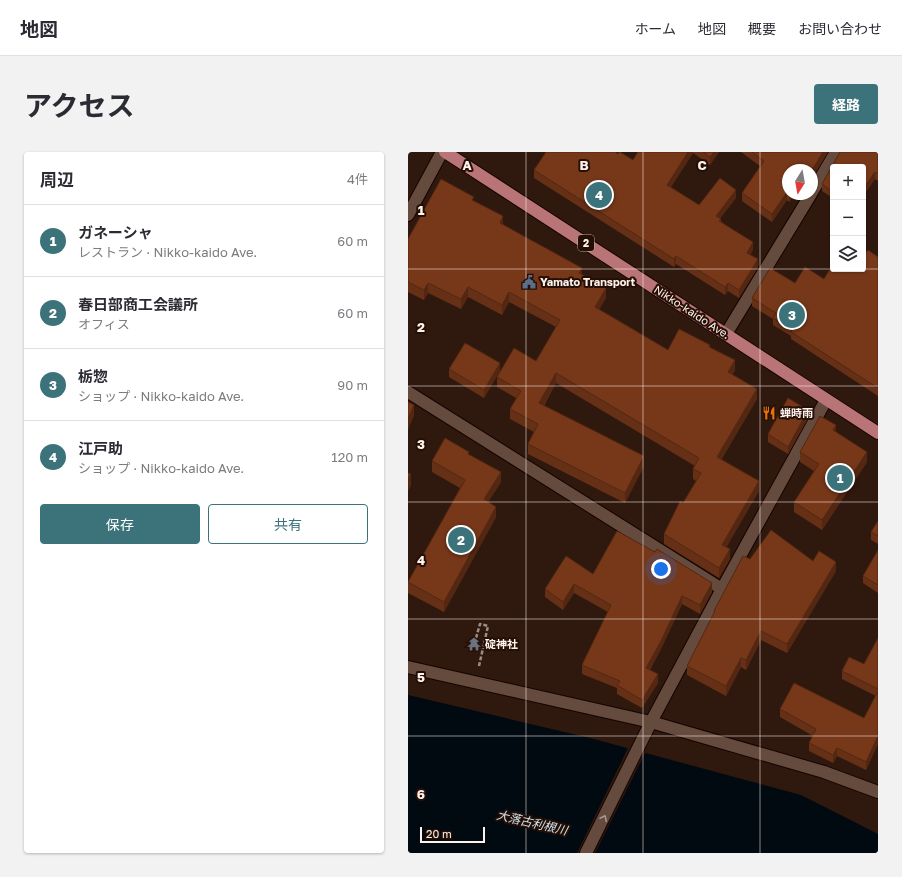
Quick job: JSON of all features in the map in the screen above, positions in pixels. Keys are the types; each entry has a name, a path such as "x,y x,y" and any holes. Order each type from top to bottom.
{"main road":[{"name":"Nikko-kaido Ave.","path":"445,152 878,433"}],"street":[{"path":"408,215 442,152"},
{"path":"818,182 836,152"},
{"path":"726,334 807,200"},
{"path":"408,392 722,589"},
{"path":"586,853 651,722 826,400"},
{"path":"408,667 651,722 824,772 878,792"}],"path":[{"path":"475,682 488,626 480,624 476,638"}],"water":[{"name":"大落古利根川","path":"408,695 590,738 801,795 878,834 878,853 408,853"}],"pier":[{"path":"629,746 646,751 595,853 577,853"}],"building":[{"path":"546,152 615,152 618,154 620,152 633,160 638,152 688,152 667,185 699,205 720,178 736,190 716,216 721,219 719,221 753,242 747,253 758,259 739,290 728,283 725,287 676,256 674,259 534,170"},
{"path":"703,152 714,152 710,157"},
{"path":"752,152 823,152 816,164 782,164 782,199 772,214 742,193 764,161"},
{"path":"840,152 878,152 878,174 875,172 866,185 866,164 833,164"},
{"path":"830,170 830,190 822,184"},
{"path":"441,179 474,197 472,200 503,216 500,223 582,268 579,273 606,288 595,307 668,350 679,329 710,345 709,347 735,360 728,372 757,389 717,457 759,481 722,545 730,549 719,568 664,534 680,501 683,503 701,473 693,469 699,458 556,373 539,403 644,456 625,493 528,444 538,424 510,409 521,391 497,377 514,348 536,361 560,320 509,292 502,305 468,287 461,299 428,283 424,290 408,282 408,239"},
{"path":"868,250 878,257 878,388 791,332 792,329 773,318 776,313 752,298 770,268 795,283 805,267 824,279 830,269 830,272 866,272 866,252"},
{"path":"465,343 500,363 484,390 449,369"},
{"path":"788,398 808,410 788,447 768,434"},
{"path":"408,402 414,405 408,419"},
{"path":"820,416 836,425 833,430 867,452 822,520 794,502 819,464 800,452"},
{"path":"445,438 469,452 468,454 501,472 484,499 496,507 444,602 408,582 465,480 432,461"},
{"path":"878,521 878,536 871,532"},
{"path":"771,530 813,561 819,551 836,562 787,644 761,631 746,660 741,658 726,686 687,666 743,556 750,559"},
{"path":"617,531 655,552 657,549 712,583 700,605 682,596 661,641 646,668 658,674 642,700 617,685 620,681 582,665 611,605 574,584 563,602 545,589 566,556 593,574"},
{"path":"878,550 878,585 863,576"},
{"path":"878,638 878,689 842,671 849,657 864,664"},
{"path":"794,683 864,718 878,691 878,736 866,762 837,748 833,755 809,743 816,729 780,709"}],"place":[{"name":"江戸助","path":"599,195"},
{"name":"Yamato Transport","path":"529,282"},
{"name":"栃惣","path":"792,315"},
{"name":"蝉時雨","path":"769,413"},
{"name":"ガネーシャ","path":"840,478"},
{"name":"春日部商工会議所","path":"461,540"},
{"name":"碇神社","path":"474,644"}]}
